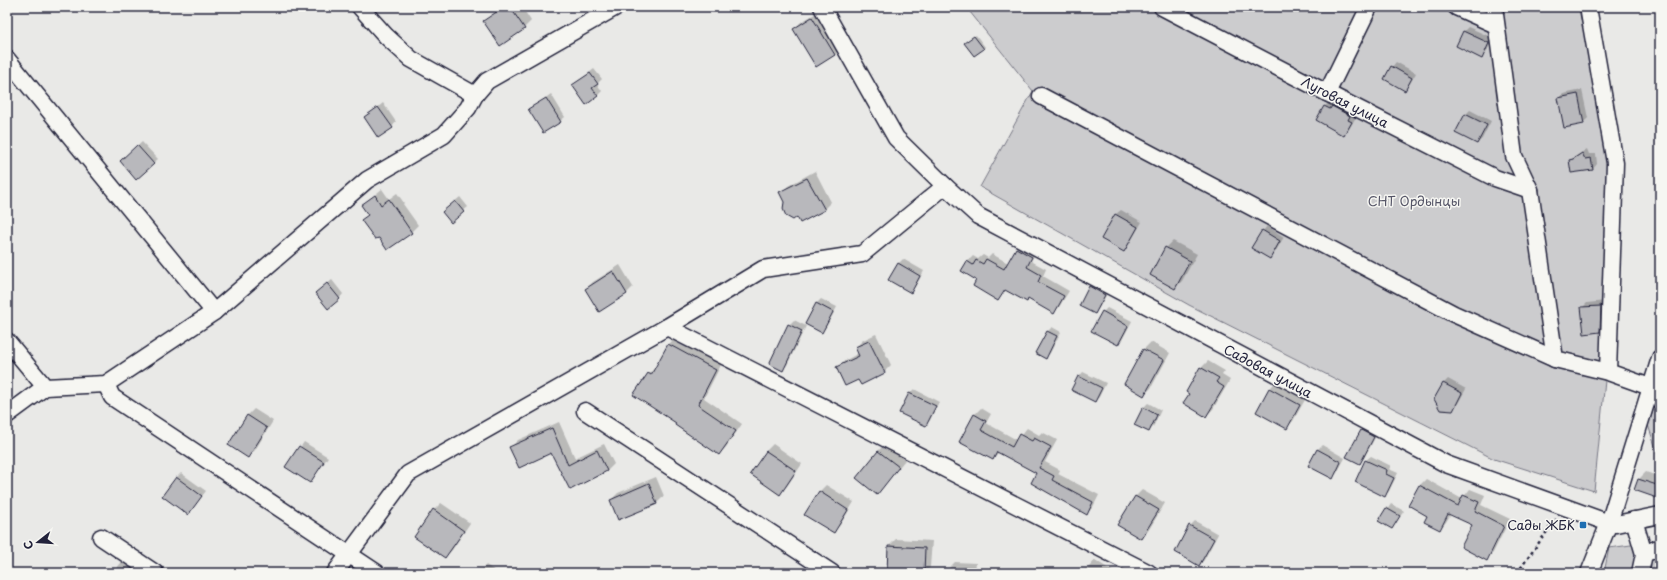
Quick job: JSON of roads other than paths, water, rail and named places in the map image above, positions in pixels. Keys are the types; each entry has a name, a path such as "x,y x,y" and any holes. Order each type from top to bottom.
{"street":[{"path":"360,7 386,36 411,59 475,95"},
{"path":"7,415 46,387 106,384 214,312 367,180 444,135 468,108 475,95 487,81 616,7"},
{"name":"Садовая улица","path":"822,7 896,138 978,216 1446,464 1609,523"},
{"name":"Луговая улица","path":"1162,7 1326,93 1496,178 1530,190"},
{"path":"1326,93 1369,7"},
{"path":"1456,7 1496,25"},
{"path":"1494,7 1514,156 1530,190 1555,359"},
{"path":"1588,7 1615,163 1608,372"},
{"path":"7,59 214,312"},
{"path":"1041,96 1454,314 1555,359 1608,372 1650,387"},
{"path":"335,573 408,474 667,327 763,269 862,254 945,186"},
{"path":"667,327 1149,573"},
{"path":"7,341 46,387"},
{"path":"1589,573 1609,523 1660,358"},
{"path":"106,384 112,397 377,573"},
{"path":"585,411 832,573"},
{"path":"1609,523 1616,524 1660,515"},
{"path":"1634,520 1644,554 1640,573"},
{"path":"101,537 154,573"},
{"path":"1644,554 1660,547"}],"place":[{"name":"Сады ЖБК","path":"1583,525"}],"park label":[{"name":"СНТ Ордынцы","path":"1414,201"}]}
